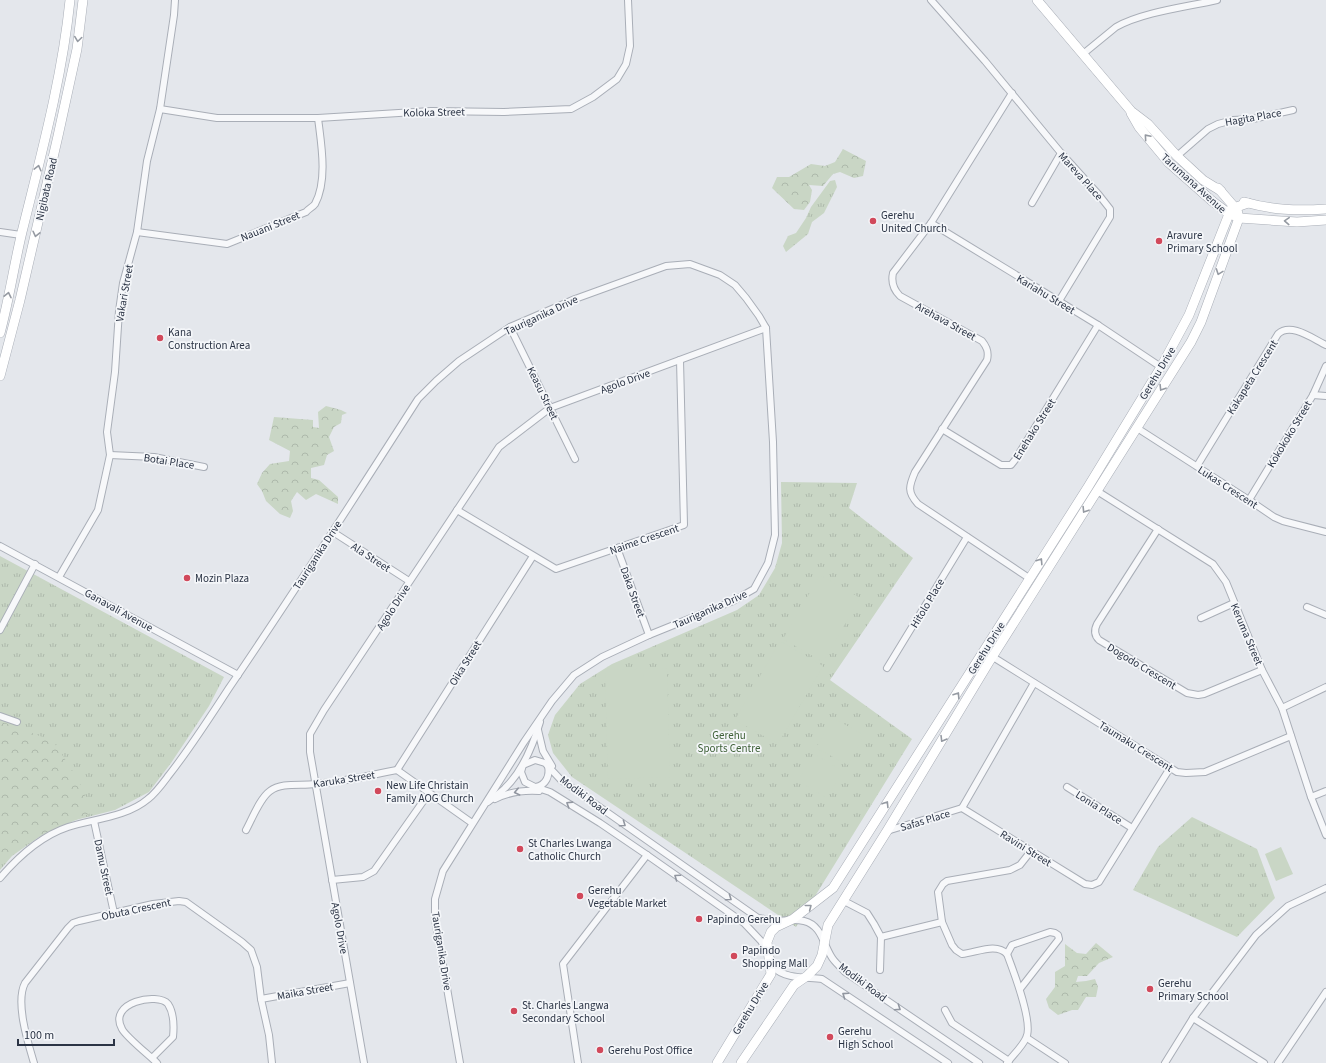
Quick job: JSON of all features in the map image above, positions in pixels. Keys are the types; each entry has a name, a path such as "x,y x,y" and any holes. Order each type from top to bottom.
{"street":[{"name":"Nigibata Road","path":"0,333 21,235 48,126 60,69 70,0"},
{"name":"Nigibata Road","path":"0,376 20,300 58,136 77,49 83,0"},
{"name":"Vakari Street","path":"59,577 98,510 110,456 107,432 115,372 119,311 123,283 137,232 147,161 160,109 175,0"},
{"name":"Koloka Street","path":"160,109 217,118 318,118 431,111 504,112 571,109 593,98 617,79 626,64 630,46 628,0"},
{"name":"Mareva Place","path":"931,0 985,61 1061,153 1108,205 1110,217 1059,301"},
{"name":"Tarumana Avenue","path":"1037,0 1131,111 1148,124 1177,156 1203,180 1236,200 1248,203 1296,211 1326,209"},
{"path":"1083,54 1121,24 1154,14 1217,0"},
{"name":"Arehava Street","path":"1012,93 930,223 893,273 892,279 893,285 900,296 982,342 988,350 987,360 915,472 910,484 914,498 918,504 1029,578"},
{"name":"Hagita Place","path":"1177,156 1208,129 1218,124 1233,120 1253,119 1293,110"},
{"name":"Tarumana Avenue","path":"1131,111 1138,127 1169,163 1212,201 1231,210 1239,218 1296,222 1326,220"},
{"name":"Nauani Street","path":"137,232 227,244 306,212 314,205 320,187 323,157 318,118"},
{"path":"1032,203 1061,153"},
{"path":"1218,188 1231,210 1248,203"},
{"name":"Gerehu Drive","path":"717,1063 771,974 767,942 771,932 776,927 793,919 833,888 963,684 1088,487 1161,367 1189,315 1231,210"},
{"name":"Gerehu Drive","path":"741,1063 794,985 807,976 817,966 822,955 828,925 844,902 993,657 1194,335 1239,218"},
{"name":"Kariahu Street","path":"930,223 1098,325 1161,367"},
{"path":"0,232 21,235"},
{"name":"Tauriganika Drive","path":"0,878 14,862 44,839 67,827 94,821 133,808 147,800 152,795 181,760 333,532 418,399 459,361 510,327 575,299 646,272 666,266 690,264 720,275 735,285 759,316 766,328 773,442 775,535 768,562 754,589 733,601 649,635 602,657 574,675 552,701 500,778 486,804 472,823 443,871 435,899 435,919 460,1063"},
{"name":"Enehako Street","path":"942,429 1001,465 1011,465 1098,325"},
{"name":"Keasu Street","path":"510,327 575,459"},
{"name":"Agolo Drive","path":"364,1063 315,784 310,752 310,734 324,710 499,447 550,408 766,328"},
{"name":"Kakapeta Crescent","path":"1197,466 1278,334 1289,329 1326,345"},
{"name":"Naime Crescent","path":"457,510 556,569 684,525 680,360"},
{"name":"Kokokoko Street","path":"1250,500 1313,395 1326,366"},
{"path":"1313,395 1326,396"},
{"name":"Lukas Crescent","path":"1137,428 1274,517 1283,521 1326,532"},
{"name":"Botai Place","path":"110,456 154,457 204,467"},
{"name":"Keruma Street","path":"1097,491 1213,564 1226,582 1262,670 1282,708 1311,797 1326,835"},
{"name":"Dogodo Crescent","path":"1158,529 1097,624 1095,631 1096,638 1192,695 1204,694 1262,670"},
{"name":"Ala Street","path":"333,532 409,581"},
{"name":"Hitolo Place","path":"887,668 967,537"},
{"name":"Ganavali Avenue","path":"0,546 238,675"},
{"name":"Daka Street","path":"617,548 649,635"},
{"name":"Oika Street","path":"397,770 533,556"},
{"path":"0,630 35,564"},
{"path":"1201,618 1234,603"},
{"path":"1307,607 1326,615"},
{"name":"Taumaku Crescent","path":"993,657 1177,772 1205,772 1291,736"},
{"path":"962,808 1034,683"},
{"path":"1282,708 1326,687"},
{"path":"0,716 17,722"},
{"path":"541,717 538,731 544,751 554,772"},
{"name":"Tauriganika Drive","path":"486,804 506,787 523,765 534,741 541,717"},
{"path":"523,765 535,760 545,763 548,766 550,773 547,780 541,786 535,787"},
{"name":"Modiki Road","path":"523,765 521,772 525,782 550,792 600,823 744,923 761,941 776,968 790,977 807,976 822,979 948,1063"},
{"name":"Modiki Road","path":"548,766 561,780 758,918 778,921 793,919 806,921 818,929 831,958 845,972 979,1063"},
{"name":"Ravini Street","path":"962,808 1085,884 1092,885 1099,882 1170,768"},
{"path":"397,770 472,823"},
{"name":"Karuka Street","path":"246,830 263,799 272,789 280,786 315,784 397,770"},
{"name":"Lonia Place","path":"1066,787 1132,828"},
{"path":"486,804 502,796 526,790 550,792"},
{"path":"1311,797 1326,791"},
{"path":"332,880 363,877 374,872 429,793"},
{"name":"Safas Place","path":"887,831 962,808"},
{"name":"Damu Street","path":"94,821 114,913"},
{"path":"945,1010 952,1023 1008,1062 1027,1038 1029,1028 1020,989 1007,954 997,948 962,954 956,950 952,945 942,922 938,892 947,881 1010,870 1020,865 1031,851"},
{"path":"578,1063 563,964 647,855"},
{"path":"1165,1063 1193,1018 1256,935 1288,906 1326,888"},
{"name":"Obuta Crescent","path":"34,1063 25,1034 22,990 25,983 68,928 73,923 173,901 186,902 251,950 257,967 261,999 269,1035 272,1063"},
{"path":"844,902 867,913 881,937 880,970"},
{"path":"881,937 942,922"},
{"path":"1007,954 1010,946 1050,932 1056,934 1059,939 1020,989"},
{"name":"Maika Street","path":"261,999 350,983"},
{"path":"1278,1063 1326,992"},
{"path":"149,998 163,1000 168,1004 172,1014 174,1027 173,1037 155,1061 122,1030 118,1019 121,1010 128,1005 149,998"},
{"path":"1193,1018 1264,1063"},
{"path":"1027,1038 1065,1063"}],"green space":[{"path":"843,149 866,161 863,176 854,178 840,172 833,174 823,186 809,185 812,190 810,202 804,210 794,209 772,188 777,177 789,177 811,164 825,166 835,162"},
{"path":"835,180 837,187 824,213 812,222 808,234 786,252 783,246 788,236 796,233 811,207 830,181"},
{"path":"326,406 347,413 342,415 341,423 334,427 329,437 334,451 327,455 324,465 311,468 311,478 319,480 338,497 338,504 316,494 306,500 297,492 291,501 293,511 290,518 280,514 266,501 257,484 262,473 270,464 289,461 290,451 269,440 274,417 313,420 313,427 319,428 318,412"},
{"name":"Gerehu Sports Centre","path":"781,482 857,483 849,508 913,558 830,680 912,739 796,927 572,777 553,753 548,735 555,715 580,684 612,664 737,610 759,595 775,568 782,543"},
{"path":"0,556 224,677 209,706 171,763 149,792 115,810 56,825 12,856 0,870"},
{"path":"820,575 860,598 823,662 783,639"},
{"path":"780,641 823,666 778,744 735,720"},
{"path":"667,668 670,777 608,779 605,670"},
{"path":"833,718 864,735 848,765 816,748"},
{"path":"0,721 53,741 76,776 93,812 17,847 0,863"},
{"path":"814,754 843,771 827,798 798,781"},
{"path":"1192,817 1257,849 1275,898 1237,937 1133,890 1158,847"},
{"path":"1281,847 1293,874 1276,881 1265,854"},
{"path":"1096,943 1113,957 1099,963 1087,976 1078,976 1076,982 1095,979 1098,987 1096,997 1086,997 1078,1010 1072,1010 1058,1015 1049,1008 1046,999 1055,987 1055,972 1065,966 1065,944 1077,953 1086,954"}],"place":[{"name":"Gerehu United Church","path":"873,221"},
{"name":"Aravure Primary School","path":"1159,241"},
{"name":"Kana Construction Area","path":"160,338"},
{"name":"Mozin Plaza","path":"187,578"},
{"name":"New Life Christain Family AOG Church","path":"378,791"},
{"name":"St Charles Lwanga Catholic Church","path":"520,849"},
{"name":"Gerehu Vegetable Market","path":"580,896"},
{"name":"Papindo Gerehu","path":"699,919"},
{"name":"Papindo Shopping Mall","path":"734,956"},
{"name":"Gerehu Primary School","path":"1150,989"},
{"name":"St. Charles Langwa Secondary School","path":"514,1011"},
{"name":"Gerehu High School","path":"830,1037"},
{"name":"Gerehu Post Office","path":"600,1050"}]}
